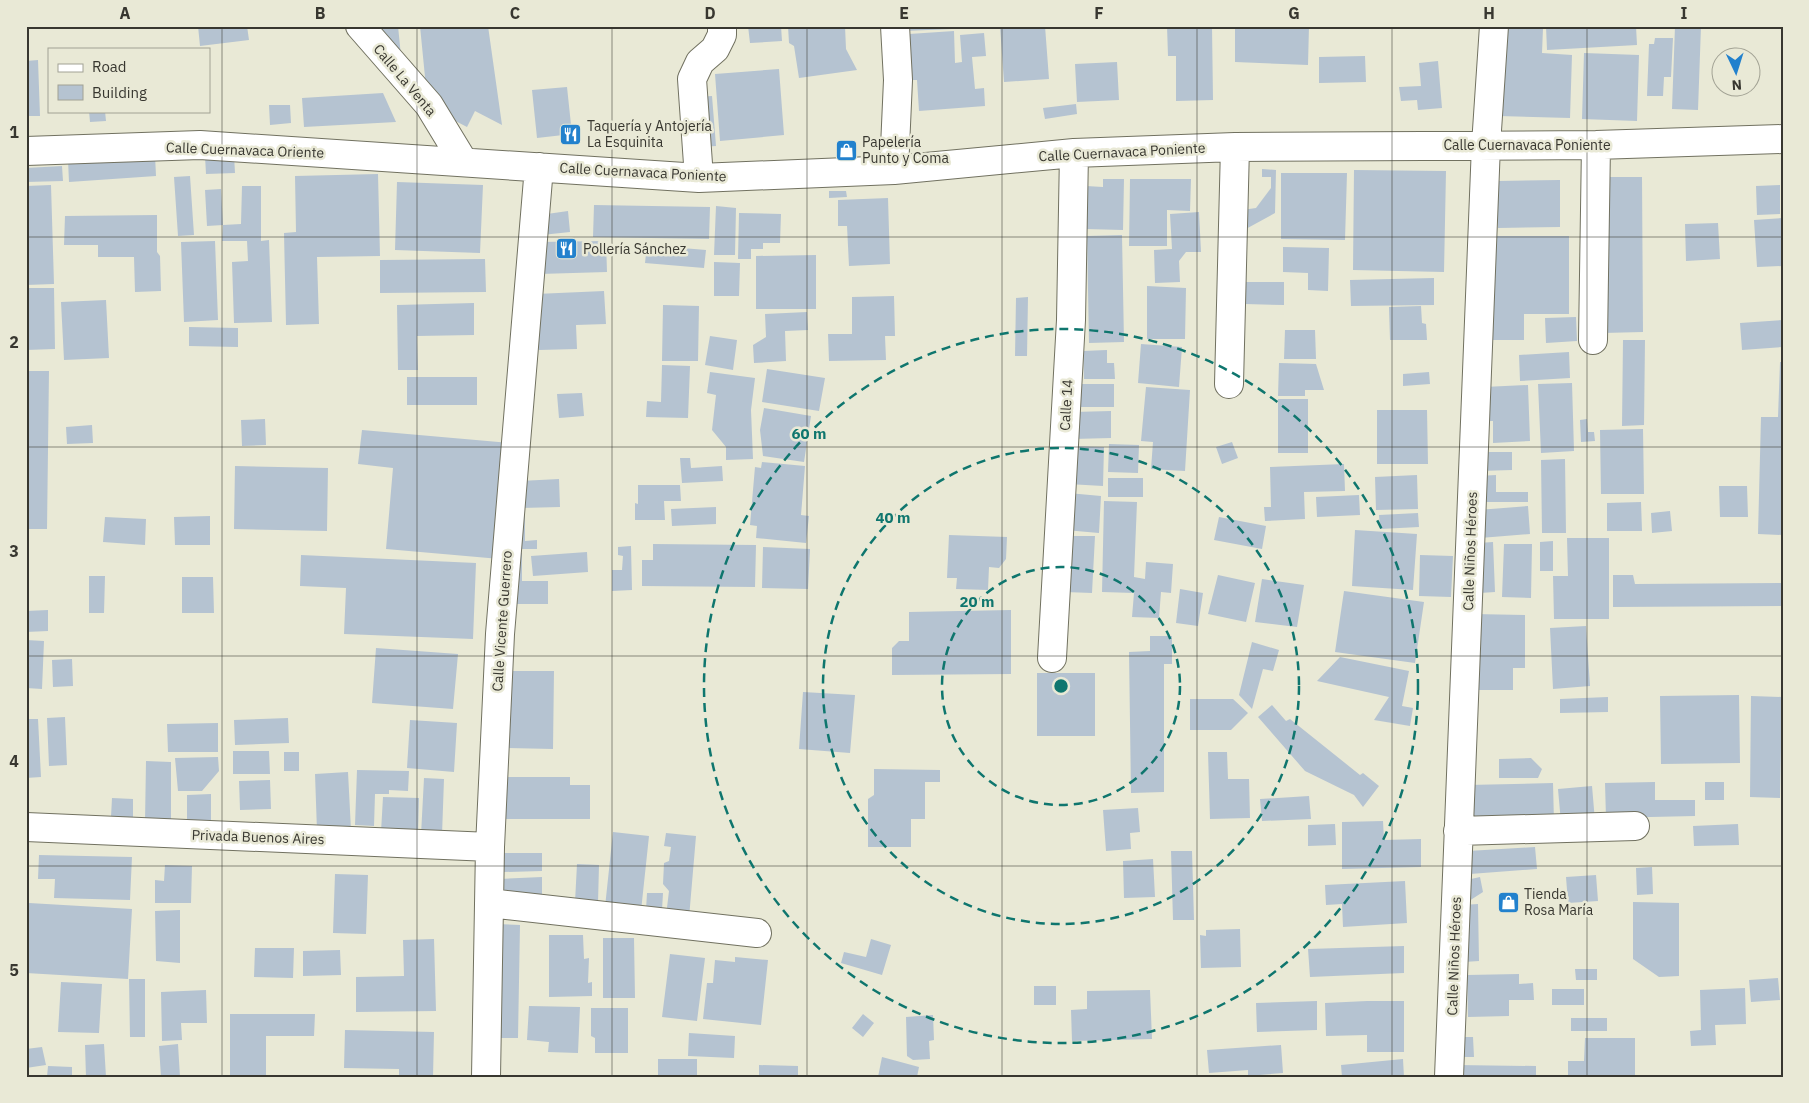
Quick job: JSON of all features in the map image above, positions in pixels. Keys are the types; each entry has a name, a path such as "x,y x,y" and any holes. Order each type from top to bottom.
{"street":[{"name":"Calle La Venta","path":"360,26 429,105 463,161"},
{"path":"699,178 692,78 700,62 715,49 722,36 722,26"},
{"path":"894,170 898,80 895,26"},
{"name":"Calle Niños Héroes","path":"1449,1077 1486,145 1494,26"},
{"name":"Calle Cuernavaca Poniente","path":"463,161 699,178 894,170 1074,153 1236,147 1596,145 1783,139"},
{"name":"Calle Cuernavaca Oriente","path":"26,151 200,145 463,161"},
{"path":"1593,340 1596,145"},
{"path":"1229,384 1236,147"},
{"name":"Calle 14","path":"1052,658 1070,320 1074,153"},
{"name":"Calle Vicente Guerrero","path":"486,1077 490,847 500,634 539,166"},
{"path":"1458,831 1635,826"},
{"name":"Privada Buenos Aires","path":"26,827 490,847"},
{"path":"489,903 757,933"}],"building":[{"path":"198,26 247,26 249,40 200,46"},
{"path":"371,26 398,26 401,56"},
{"path":"420,26 488,26 502,125 475,111 467,127 440,113 417,86 425,77"},
{"path":"748,26 781,26 782,41 750,43"},
{"path":"788,26 845,26 846,49 857,70 799,78 794,46 789,43"},
{"path":"904,26 952,26 952,29 904,31"},
{"path":"1000,26 1045,26 1049,79 1004,82"},
{"path":"1167,26 1212,26 1213,100 1176,101 1176,56 1168,56"},
{"path":"1235,26 1309,26 1308,65 1235,62"},
{"path":"1420,26 1450,26 1450,29"},
{"path":"1546,26 1636,26 1637,45 1547,50"},
{"path":"1675,26 1701,26 1698,110 1672,109"},
{"path":"1502,27 1543,28 1542,53 1572,55 1570,118 1499,116"},
{"path":"954,31 955,63 962,62 960,35 984,33 986,56 972,57 975,89 984,88 985,106 919,111 917,80 911,80 909,34"},
{"path":"1655,38 1673,38 1671,77 1664,77 1663,96 1647,96 1649,44 1654,44"},
{"path":"1584,53 1639,55 1637,121 1582,119"},
{"path":"1365,56 1366,82 1319,83 1319,57"},
{"path":"38,60 40,116 26,116 26,61"},
{"path":"1438,61 1442,108 1418,110 1417,100 1401,101 1399,87 1421,86 1419,63"},
{"path":"1117,62 1119,100 1077,102 1075,64"},
{"path":"779,69 784,135 720,141 715,74"},
{"path":"567,87 572,134 537,138 532,90"},
{"path":"383,93 396,122 304,127 302,98"},
{"path":"712,96 716,146 701,147 697,97"},
{"path":"1076,104 1077,114 1045,119 1043,108"},
{"path":"269,105 290,105 291,123 270,125"},
{"path":"89,112 105,112 106,121 90,122"},
{"path":"155,155 156,176 69,182 68,160"},
{"path":"234,155 235,173 206,174 205,156"},
{"path":"62,166 63,181 26,182 26,168"},
{"path":"1262,169 1276,170 1275,213 1244,230 1242,210 1256,208 1271,188 1271,177 1262,177"},
{"path":"1354,170 1446,171 1444,272 1353,270"},
{"path":"1281,173 1347,173 1345,240 1281,239"},
{"path":"378,174 380,256 317,257 319,324 286,325 284,233 296,232 295,176"},
{"path":"190,176 194,235 178,236 174,177"},
{"path":"1602,177 1642,177 1643,332 1603,333"},
{"path":"1103,179 1124,179 1123,230 1085,229 1086,186 1103,187"},
{"path":"1130,179 1191,179 1190,211 1167,210 1167,246 1129,246"},
{"path":"1560,180 1560,227 1498,228 1498,181"},
{"path":"397,182 483,185 480,253 395,250"},
{"path":"51,185 54,284 26,285 26,186"},
{"path":"1780,185 1780,214 1757,215 1756,186"},
{"path":"242,186 261,186 261,241 269,240 272,322 234,323 232,262 248,261 247,241 222,241 223,225 241,224"},
{"path":"221,189 223,225 207,226 205,190"},
{"path":"829,191 846,191 847,197 829,198"},
{"path":"888,198 890,264 849,266 847,226 838,226 838,200"},
{"path":"594,205 710,207 709,239 593,237"},
{"path":"716,206 736,208 735,255 714,255"},
{"path":"568,211 570,232 542,235 540,215"},
{"path":"1199,212 1201,252 1186,252 1179,261 1180,282 1155,283 1154,250 1172,249 1170,214"},
{"path":"739,213 781,214 780,243 763,243 763,249 751,249 751,259 738,259"},
{"path":"157,215 157,252 160,256 161,291 135,292 134,257 98,257 98,245 64,245 65,216"},
{"path":"1783,218 1783,266 1757,267 1754,220"},
{"path":"1718,223 1720,259 1686,261 1685,224"},
{"path":"1122,235 1124,342 1089,343 1087,236"},
{"path":"1491,236 1569,236 1569,314 1524,314 1524,340 1492,340"},
{"path":"215,241 218,320 184,322 181,242"},
{"path":"606,241 607,272 539,274 539,242"},
{"path":"647,245 706,250 704,268 645,263"},
{"path":"1283,247 1329,248 1328,291 1308,290 1308,273 1283,272"},
{"path":"816,255 816,309 756,309 756,256"},
{"path":"485,259 486,292 380,293 380,260"},
{"path":"714,262 740,263 739,296 714,296"},
{"path":"1434,278 1434,305 1351,306 1350,280"},
{"path":"1246,282 1284,282 1284,305 1245,304"},
{"path":"1147,286 1186,288 1185,339 1147,339"},
{"path":"26,288 54,288 55,349 26,350"},
{"path":"604,291 606,324 576,325 577,349 539,350 536,294"},
{"path":"894,296 895,336 885,336 886,360 829,361 828,334 852,334 852,297"},
{"path":"1028,297 1027,356 1015,356 1016,298"},
{"path":"106,300 109,358 64,360 61,302"},
{"path":"474,303 474,335 417,336 418,370 398,370 397,305"},
{"path":"663,305 699,306 698,361 662,361"},
{"path":"1421,306 1422,323 1426,324 1427,340 1390,340 1389,307"},
{"path":"807,312 808,330 785,331 786,361 754,363 753,345 766,337 765,314"},
{"path":"1576,317 1577,341 1546,343 1545,318"},
{"path":"1783,320 1783,347 1742,350 1740,323"},
{"path":"189,327 238,328 238,347 189,346"},
{"path":"1285,330 1315,330 1316,359 1284,359"},
{"path":"710,336 737,340 733,370 705,365"},
{"path":"1623,340 1645,340 1644,425 1622,426"},
{"path":"1141,344 1182,347 1179,387 1138,383"},
{"path":"1107,350 1107,363 1114,363 1115,379 1084,379 1083,351"},
{"path":"1569,352 1570,378 1520,381 1519,355"},
{"path":"1780,362 1783,362 1783,535 1758,534 1761,417 1778,417"},
{"path":"1279,363 1316,364 1324,390 1305,390 1305,396 1278,396"},
{"path":"662,365 690,366 688,418 646,417 647,401 661,402"},
{"path":"767,369 825,378 819,411 762,402"},
{"path":"26,371 49,371 47,529 26,529"},
{"path":"710,372 755,378 751,410 753,459 726,460 726,447 712,430 716,395 707,393"},
{"path":"1429,372 1430,384 1403,386 1403,374"},
{"path":"407,377 477,377 477,405 407,405"},
{"path":"1572,383 1574,451 1541,453 1538,384"},
{"path":"1074,384 1114,384 1114,407 1074,407"},
{"path":"1528,385 1530,441 1493,443 1493,421 1486,421 1484,387"},
{"path":"1146,387 1190,390 1185,471 1151,469 1153,442 1141,441"},
{"path":"582,393 584,416 559,418 557,394"},
{"path":"1278,399 1308,399 1308,453 1278,453"},
{"path":"764,408 811,416 804,462 763,456 760,430"},
{"path":"1377,410 1427,410 1428,464 1377,464"},
{"path":"1111,411 1111,438 1073,439 1073,412"},
{"path":"265,419 266,445 242,446 241,420"},
{"path":"1587,419 1588,432 1594,432 1595,441 1581,442 1580,420"},
{"path":"92,425 93,443 67,444 66,427"},
{"path":"1643,429 1644,494 1601,494 1600,430"},
{"path":"362,430 511,443 500,559 386,549 393,468 358,464"},
{"path":"1232,442 1238,458 1222,464 1216,447"},
{"path":"1109,444 1139,445 1138,473 1108,472"},
{"path":"1069,446 1104,447 1103,486 1068,484"},
{"path":"1480,452 1512,452 1512,470 1480,471"},
{"path":"680,458 690,458 691,468 722,466 723,481 682,483"},
{"path":"1565,459 1566,533 1542,533 1541,460"},
{"path":"762,462 805,466 801,515 809,516 806,543 756,538 757,526 750,525 755,467 761,468"},
{"path":"1344,464 1345,491 1304,492 1305,519 1265,521 1264,507 1271,507 1270,467"},
{"path":"235,466 328,468 327,531 234,529"},
{"path":"1417,475 1418,509 1376,510 1375,477"},
{"path":"1496,475 1496,492 1528,492 1528,502 1479,502 1478,476"},
{"path":"1108,478 1143,478 1143,497 1108,497"},
{"path":"559,479 560,507 521,508 520,481"},
{"path":"638,485 680,485 681,501 664,501 665,520 635,520 635,503 638,504"},
{"path":"1719,486 1747,486 1748,517 1720,517"},
{"path":"1068,493 1101,496 1099,533 1065,530"},
{"path":"1359,495 1360,515 1317,517 1316,497"},
{"path":"1104,501 1137,502 1134,577 1145,579 1146,562 1173,564 1171,593 1161,592 1159,618 1132,617 1134,593 1102,592"},
{"path":"1641,502 1642,531 1607,531 1607,503"},
{"path":"1528,506 1530,534 1480,538 1478,510"},
{"path":"716,507 716,524 672,526 671,509"},
{"path":"513,510 525,510 525,541 537,540 537,549 512,549"},
{"path":"1670,511 1672,531 1652,533 1651,513"},
{"path":"1418,513 1419,527 1380,529 1379,515"},
{"path":"210,516 210,545 175,545 174,517"},
{"path":"105,517 146,519 145,545 103,542"},
{"path":"1219,517 1266,526 1262,549 1214,540"},
{"path":"1355,530 1417,534 1413,590 1352,586"},
{"path":"949,535 1007,537 1006,559 999,568 989,567 988,590 956,589 957,578 947,578"},
{"path":"1067,536 1095,536 1092,593 1065,592"},
{"path":"1567,538 1609,538 1609,619 1554,619 1553,576 1568,576"},
{"path":"1553,541 1553,571 1540,571 1540,542"},
{"path":"1493,542 1495,592 1480,593 1478,543"},
{"path":"653,544 756,545 755,587 642,586 642,560 653,560"},
{"path":"1504,544 1532,544 1531,598 1502,597"},
{"path":"631,546 632,590 612,591 612,570 622,570 623,556 618,555 618,547"},
{"path":"763,547 810,549 808,589 762,588"},
{"path":"587,552 588,572 533,576 531,556"},
{"path":"509,553 522,553 522,581 548,581 548,604 509,604"},
{"path":"301,555 476,563 473,639 344,634 346,588 300,586"},
{"path":"1420,555 1453,556 1451,597 1419,596"},
{"path":"1218,575 1255,583 1246,622 1208,614"},
{"path":"1613,575 1633,575 1635,584 1783,583 1783,606 1613,607"},
{"path":"89,576 105,576 104,613 89,613"},
{"path":"182,577 213,577 214,613 182,613"},
{"path":"1262,579 1304,585 1297,627 1255,622"},
{"path":"1180,589 1203,593 1198,626 1176,623"},
{"path":"1344,591 1424,602 1415,663 1335,652"},
{"path":"48,610 48,631 26,632 26,611"},
{"path":"1011,610 1011,674 892,675 892,648 899,641 909,641 909,612"},
{"path":"1473,614 1525,615 1525,668 1513,668 1513,690 1473,690"},
{"path":"1586,626 1590,686 1553,689 1550,628"},
{"path":"1150,636 1172,636 1172,664 1164,664 1164,792 1131,793 1129,652 1150,651"},
{"path":"26,640 44,641 42,689 26,688"},
{"path":"1252,642 1279,650 1273,671 1263,669 1252,709 1239,695"},
{"path":"376,648 458,654 453,709 372,703"},
{"path":"1340,657 1409,671 1402,706 1413,708 1410,726 1374,720 1389,697 1317,681"},
{"path":"72,659 73,686 53,687 52,660"},
{"path":"503,671 554,671 553,749 502,748"},
{"path":"1037,673 1095,673 1095,736 1037,736"},
{"path":"803,692 855,695 850,753 799,749"},
{"path":"1739,695 1740,763 1661,764 1660,696"},
{"path":"1751,696 1782,697 1780,798 1750,797"},
{"path":"1608,697 1608,712 1560,713 1560,699"},
{"path":"1190,699 1233,699 1248,713 1231,730 1190,730"},
{"path":"1272,705 1286,721 1290,719 1360,775 1363,773 1379,786 1363,807 1354,795 1305,771 1258,717"},
{"path":"65,717 67,765 49,766 47,718"},
{"path":"288,718 289,743 235,745 234,720"},
{"path":"26,719 38,719 41,777 26,778"},
{"path":"410,720 457,723 454,772 407,768"},
{"path":"218,723 218,752 168,752 167,724"},
{"path":"233,751 269,751 270,774 233,774"},
{"path":"284,752 299,752 299,771 284,771"},
{"path":"1208,752 1227,752 1228,779 1249,779 1250,818 1210,819"},
{"path":"218,757 219,771 202,791 178,791 175,758"},
{"path":"1531,758 1542,769 1538,778 1499,778 1499,759"},
{"path":"146,761 171,762 171,822 145,822"},
{"path":"874,769 940,770 940,782 925,782 925,819 911,819 911,847 868,847 868,799 874,795"},
{"path":"357,770 409,771 408,791 389,790 389,794 375,794 374,826 355,825"},
{"path":"348,772 351,830 317,831 315,774"},
{"path":"501,777 570,777 570,785 590,785 590,819 502,819"},
{"path":"424,778 444,779 442,835 421,835"},
{"path":"270,780 271,809 240,810 239,781"},
{"path":"1655,782 1655,800 1695,800 1695,816 1606,818 1605,783"},
{"path":"1705,782 1724,782 1724,800 1705,800"},
{"path":"1553,783 1554,823 1468,825 1467,785"},
{"path":"1592,786 1595,821 1561,823 1558,789"},
{"path":"211,794 211,825 187,825 187,795"},
{"path":"1309,796 1311,819 1262,821 1260,799"},
{"path":"383,797 419,798 418,834 381,832"},
{"path":"112,798 133,799 133,817 111,817"},
{"path":"1138,808 1140,832 1130,833 1131,849 1106,851 1103,810"},
{"path":"1383,821 1384,840 1421,839 1421,867 1342,869 1342,822"},
{"path":"1335,824 1336,845 1308,846 1308,825"},
{"path":"1738,824 1739,845 1694,846 1693,826"},
{"path":"613,832 649,836 641,911 605,907"},
{"path":"666,833 696,836 689,918 666,916 669,891 663,884 664,863 669,861 671,847 664,846"},
{"path":"1535,847 1537,869 1470,874 1468,851"},
{"path":"1171,851 1192,851 1194,920 1173,920"},
{"path":"503,853 542,853 542,871 504,872"},
{"path":"39,855 132,857 130,900 54,898 55,879 38,879"},
{"path":"1153,859 1155,897 1124,898 1123,861"},
{"path":"577,864 599,865 598,903 575,902"},
{"path":"165,865 192,866 191,903 155,903 155,880 164,881"},
{"path":"1652,867 1653,894 1637,895 1636,868"},
{"path":"335,874 368,875 366,934 333,933"},
{"path":"1596,875 1598,901 1568,903 1566,877"},
{"path":"542,877 542,897 501,899 500,879"},
{"path":"1480,877 1483,892 1469,901 1466,884 1471,883 1471,879"},
{"path":"1405,881 1407,923 1343,927 1342,904 1326,905 1325,885"},
{"path":"647,893 663,893 662,910 646,910"},
{"path":"1633,902 1679,903 1679,976 1659,977 1633,959"},
{"path":"29,903 132,909 128,979 26,973"},
{"path":"1478,904 1479,961 1464,962 1462,905"},
{"path":"180,910 180,963 156,961 155,911"},
{"path":"495,924 520,925 518,1038 493,1038"},
{"path":"1240,929 1241,967 1201,968 1200,935 1206,936 1206,930"},
{"path":"549,935 583,935 584,959 589,958 588,983 592,982 592,996 549,997"},
{"path":"603,938 634,938 635,998 603,998"},
{"path":"434,939 436,1011 356,1012 356,977 404,976 403,940"},
{"path":"871,939 891,945 882,975 841,963 844,952 866,957"},
{"path":"1404,946 1404,973 1310,977 1308,949"},
{"path":"255,948 294,948 293,978 254,977"},
{"path":"340,950 341,975 303,976 303,951"},
{"path":"670,954 705,958 697,1021 662,1017"},
{"path":"735,957 768,960 761,1025 703,1019 707,983 713,983 715,960 735,962"},
{"path":"1575,969 1597,969 1597,980 1576,980"},
{"path":"1519,974 1519,984 1533,983 1534,1000 1509,1000 1509,1016 1468,1017 1467,975"},
{"path":"1778,978 1780,1000 1751,1002 1749,980"},
{"path":"129,979 145,979 145,1037 130,1037"},
{"path":"61,982 102,984 99,1033 58,1032"},
{"path":"1034,986 1056,986 1056,1005 1034,1005"},
{"path":"1745,988 1746,1024 1715,1025 1716,1045 1691,1046 1690,1031 1701,1030 1700,990"},
{"path":"1552,989 1584,989 1584,1005 1552,1005"},
{"path":"206,990 207,1023 181,1023 182,1040 162,1041 161,992"},
{"path":"1150,990 1152,1039 1072,1041 1071,1010 1087,1009 1087,991"},
{"path":"1317,1001 1317,1030 1257,1032 1256,1003"},
{"path":"1404,1001 1404,1052 1367,1052 1367,1035 1326,1036 1325,1003"},
{"path":"529,1006 580,1007 578,1053 548,1052 549,1042 527,1040"},
{"path":"591,1008 628,1008 628,1053 595,1053 595,1038 591,1036"},
{"path":"230,1014 315,1014 314,1036 266,1036 266,1077 230,1077"},
{"path":"863,1014 874,1023 863,1037 852,1028"},
{"path":"933,1015 934,1040 929,1041 930,1059 913,1060 907,1056 906,1017"},
{"path":"1571,1018 1607,1018 1607,1031 1571,1031"},
{"path":"345,1030 434,1032 433,1077 399,1077 399,1069 344,1068"},
{"path":"689,1033 735,1036 734,1058 688,1056"},
{"path":"1459,1037 1473,1037 1474,1057 1460,1057"},
{"path":"1585,1038 1635,1038 1635,1077 1568,1077 1568,1061 1584,1061"},
{"path":"104,1044 106,1077 86,1077 85,1045"},
{"path":"178,1044 180,1077 161,1077 159,1046"},
{"path":"1281,1045 1283,1073 1248,1076 1248,1070 1209,1073 1207,1050"},
{"path":"42,1047 46,1065 26,1068 26,1049"},
{"path":"882,1057 919,1067 917,1077 878,1077"},
{"path":"658,1059 697,1059 697,1077 658,1077"},
{"path":"1403,1059 1404,1077 1342,1077 1341,1065"},
{"path":"759,1065 798,1066 798,1077 759,1077"},
{"path":"1456,1065 1536,1066 1536,1077 1456,1077"},
{"path":"48,1066 72,1067 72,1077 47,1077"}],"place":[{"name":"Taquería y Antojería La Esquinita","path":"571,134"},
{"name":"Papelería Punto y Coma","path":"846,150"},
{"name":"Pollería Sánchez","path":"567,249"},
{"name":"Tienda Rosa María","path":"1508,902"}]}
